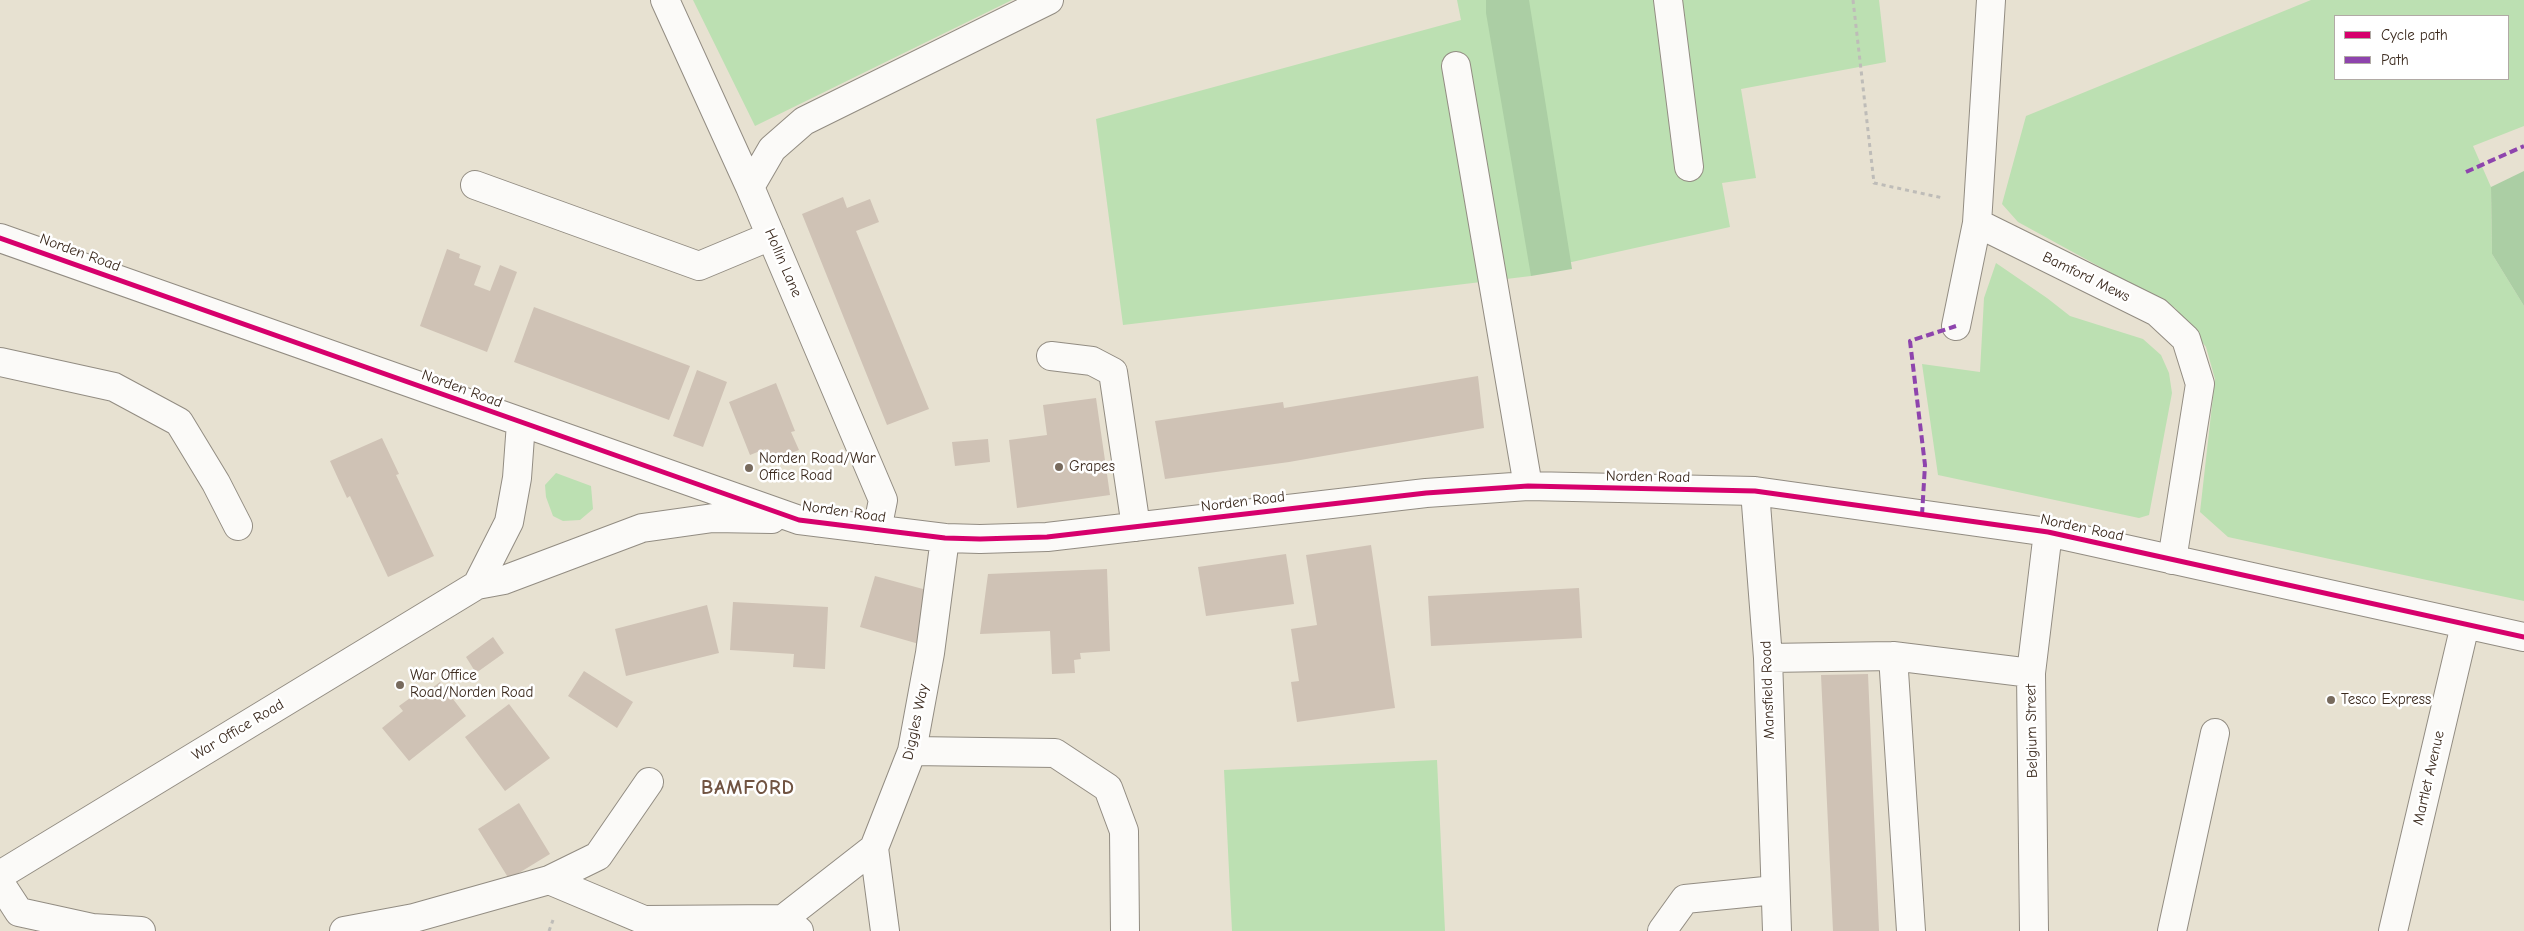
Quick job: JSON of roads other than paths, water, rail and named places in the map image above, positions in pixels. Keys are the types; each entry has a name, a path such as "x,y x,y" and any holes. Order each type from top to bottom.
{"street":[{"path":"750,186 772,149 804,120 1049,0"},
{"path":"1668,0 1689,168"},
{"path":"1956,326 1978,215 1991,0"},
{"name":"Hollin Lane","path":"666,2 750,186 883,500 877,530"},
{"path":"1456,66 1528,486"},
{"path":"475,185 699,266 771,236"},
{"name":"Bamford Mews","path":"1978,215 2157,312 2186,339 2200,384 2172,560"},
{"name":"Norden Road","path":"0,238 799,520 946,538 1047,537 1426,493 1528,486 1755,491 2048,532 2524,637"},
{"path":"1051,356 1092,362 1113,372 1136,527"},
{"path":"0,362 114,387 179,422 216,483 238,526"},
{"path":"477,585 509,522 517,478 521,423"},
{"name":"Mansfield Road","path":"1755,491 1768,658 1777,931"},
{"name":"War Office Road","path":"0,874 477,585 504,580 642,528 714,518 799,520"},
{"name":"Belgium Street","path":"2034,931 2031,673 2048,532"},
{"name":"Diggles Way","path":"885,931 874,848 912,751 930,653 946,538"},
{"name":"Martlet Avenue","path":"2394,931 2465,625"},
{"path":"1768,658 1893,656 2031,673"},
{"path":"1893,656 1911,931"},
{"path":"2172,931 2215,733"},
{"path":"912,751 1055,753 1108,788 1124,831 1125,931"},
{"path":"344,931 414,918 549,880 598,856 649,782"},
{"path":"549,880 644,920 791,925 874,848"},
{"path":"0,883 19,912 92,928 141,931"},
{"path":"1662,931 1685,899 1775,890"}],"place":[{"name":"Grapes","path":"1059,467"},
{"name":"Norden Road/War Office Road","path":"749,468"},
{"name":"War Office Road/Norden Road","path":"400,685"},
{"name":"Tesco Express","path":"2331,700"}],"district":[{"name":"BAMFORD","path":"748,788"}]}
